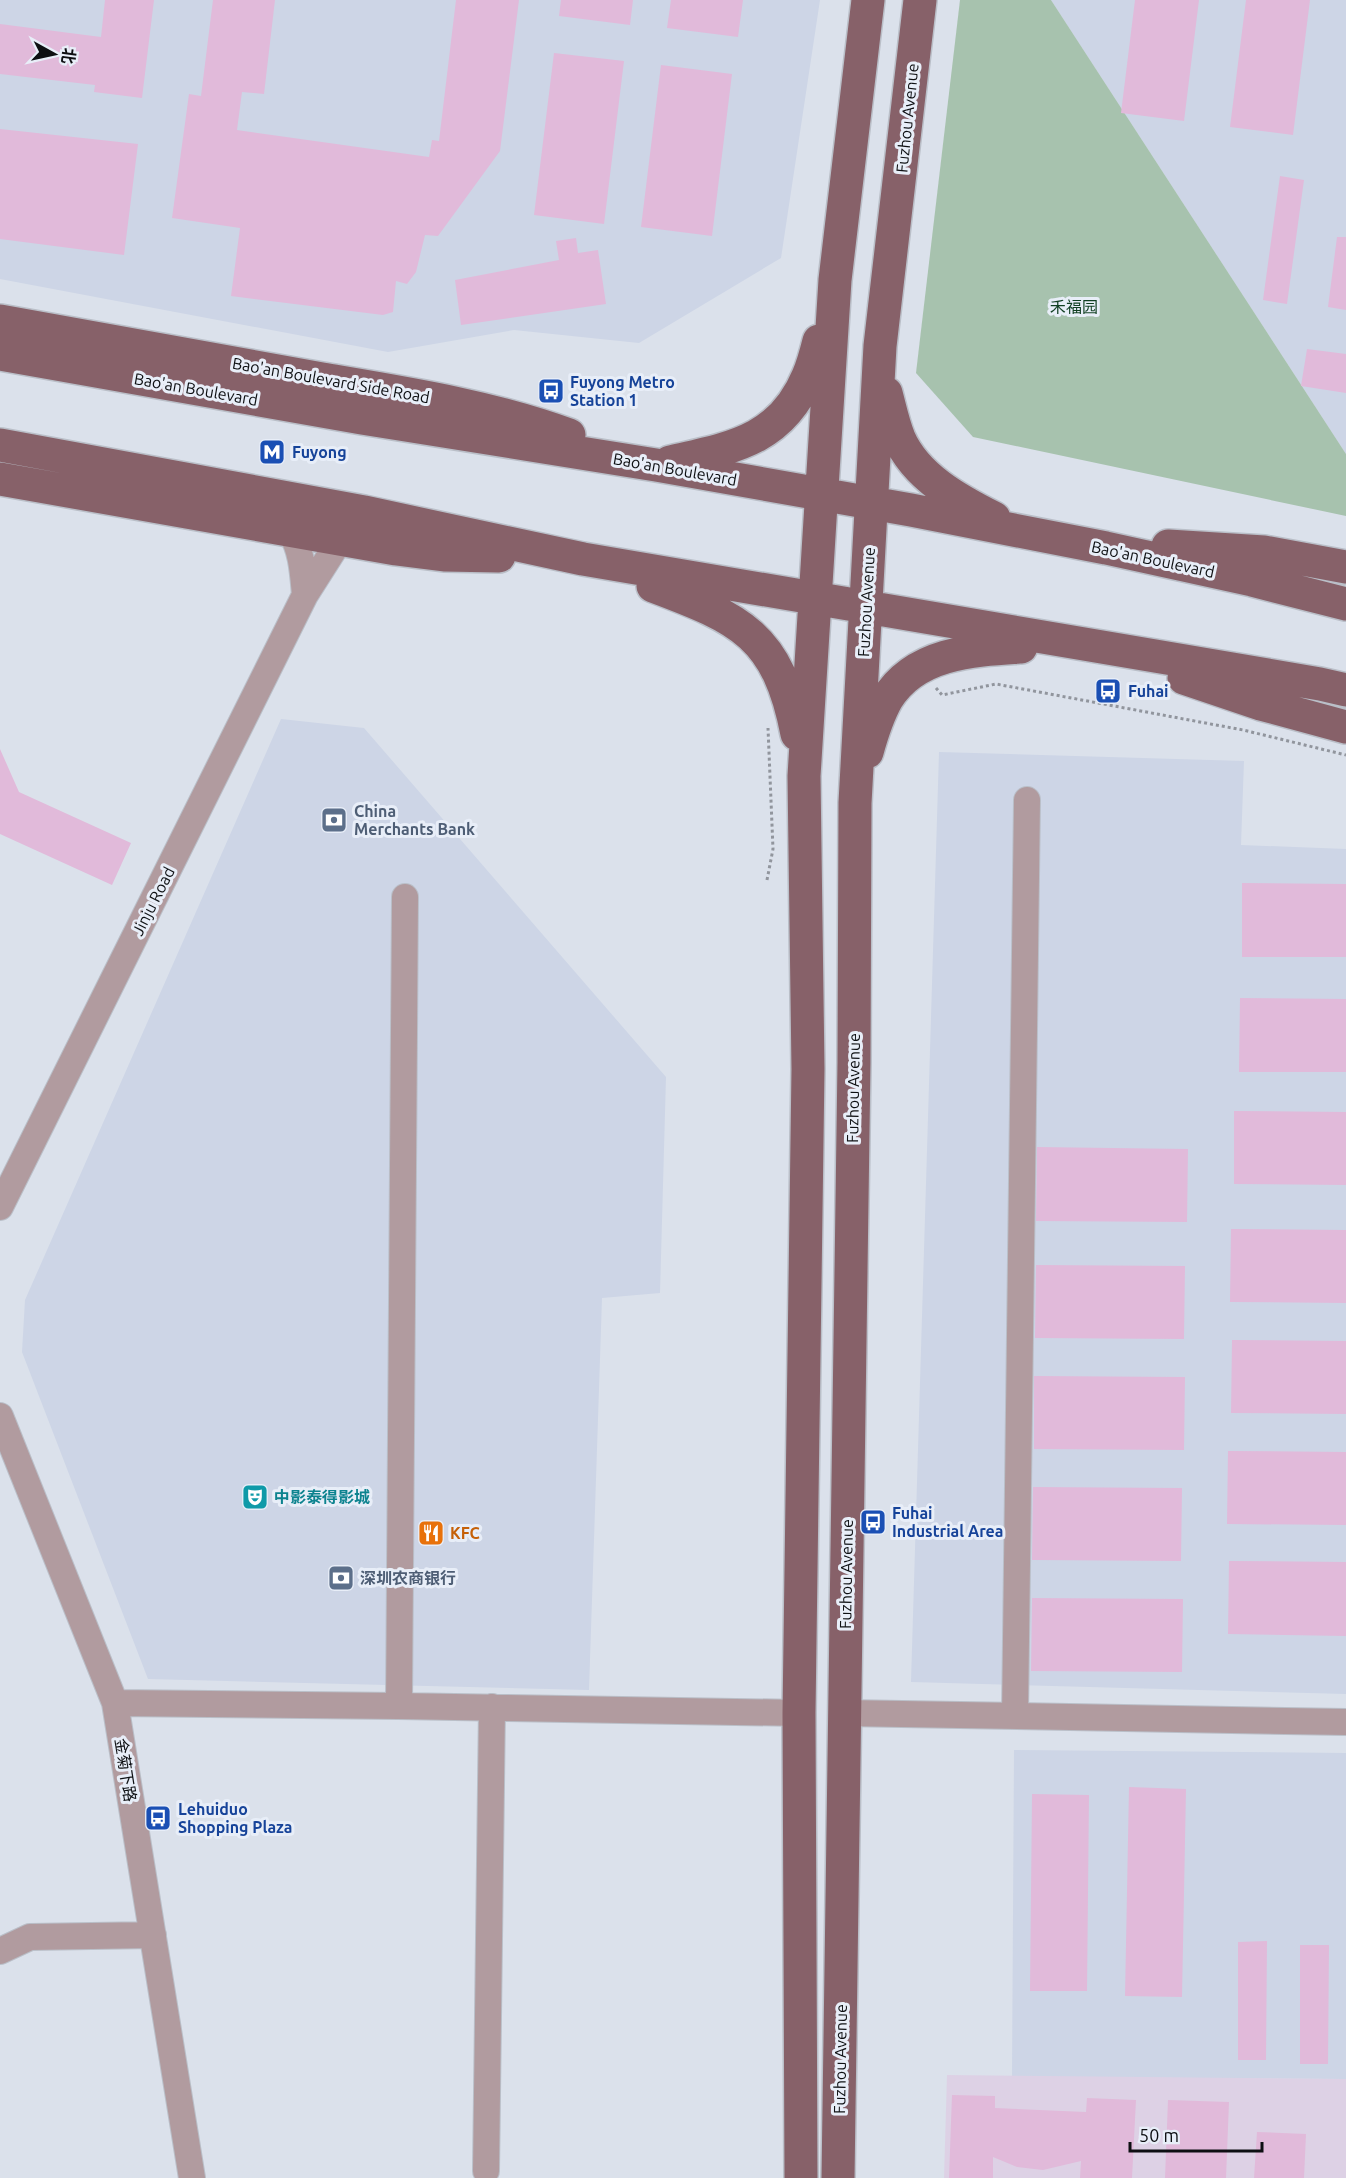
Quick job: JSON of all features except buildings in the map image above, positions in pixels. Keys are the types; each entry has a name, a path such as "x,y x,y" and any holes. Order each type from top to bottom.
{"main road":[{"path":"801,2178 800,1713 808,1069 804,776 836,268 868,0"},
{"name":"Fuzhou Avenue","path":"838,2178 854,1062 855,803 880,346 920,0"},
{"path":"836,268 890,262"},
{"path":"656,465 737,446 754,439 783,417 797,400 809,375 836,268"},
{"name":"Bao'an Boulevard Side Road","path":"0,321 424,397 494,412 541,425 656,465"},
{"path":"880,346 885,390 892,416 900,439 917,466 946,490 1003,522 1044,536 1255,551 1291,555 1346,567"},
{"name":"Bao'an Boulevard","path":"0,354 362,418 656,465 872,504 1044,536 1241,578 1346,604"},
{"path":"0,445 364,512 583,559 1346,690"},
{"path":"0,479 340,540 444,555 583,559 692,601 741,626 757,639 773,661 786,689 804,776"},
{"path":"855,803 875,727 887,699 902,680 934,660 976,650 1032,646 1099,648 1261,704 1346,727"}],"street":[{"path":"290,531 295,538 300,555 305,595"},
{"name":"Jinju Road","path":"0,1207 305,595 340,540"},
{"path":"1015,1716 1027,800"},
{"path":"399,1706 405,897"},
{"name":"金菊下路","path":"0,1416 116,1703 192,2178"},
{"path":"116,1703 800,1713"},
{"path":"486,2171 492,1707"},
{"path":"844,1713 1346,1722"},
{"path":"0,1952 30,1937 153,1935"}],"path":[{"path":"931,682 942,695 996,684 1243,730 1346,755"},
{"path":"767,880 773,849 768,721"}],"shaded area":[{"path":"0,0 820,0 781,258 639,343 514,330 388,352 0,279"},
{"path":"1051,0 1346,0 1346,454"},
{"path":"281,719 364,728 666,1077 660,1293 602,1298 589,1690 148,1679 22,1352 25,1300"},
{"name":"Fuhai Industrial Area","path":"939,752 1244,761 1241,845 1346,849 1346,1694 911,1682"},
{"path":"1014,1750 1346,1753 1346,2079 1012,2077"},
{"path":"947,2075 1346,2079 1346,2178 944,2178"}],"green space":[{"name":"禾福园","path":"960,0 1051,0 1346,454 1346,516 973,437 916,373"}],"place":[{"name":"Fuyong Metro Station 1","path":"551,391"},
{"name":"Fuyong","path":"272,452"},
{"name":"Fuhai","path":"1108,691"},
{"name":"China Merchants Bank","path":"334,820"},
{"name":"中影泰得影城","path":"255,1497"},
{"name":"Fuhai Industrial Area","path":"873,1522"},
{"name":"KFC","path":"431,1533"},
{"name":"深圳农商银行","path":"341,1578"},
{"name":"Lehuiduo Shopping Plaza","path":"158,1818"}]}
